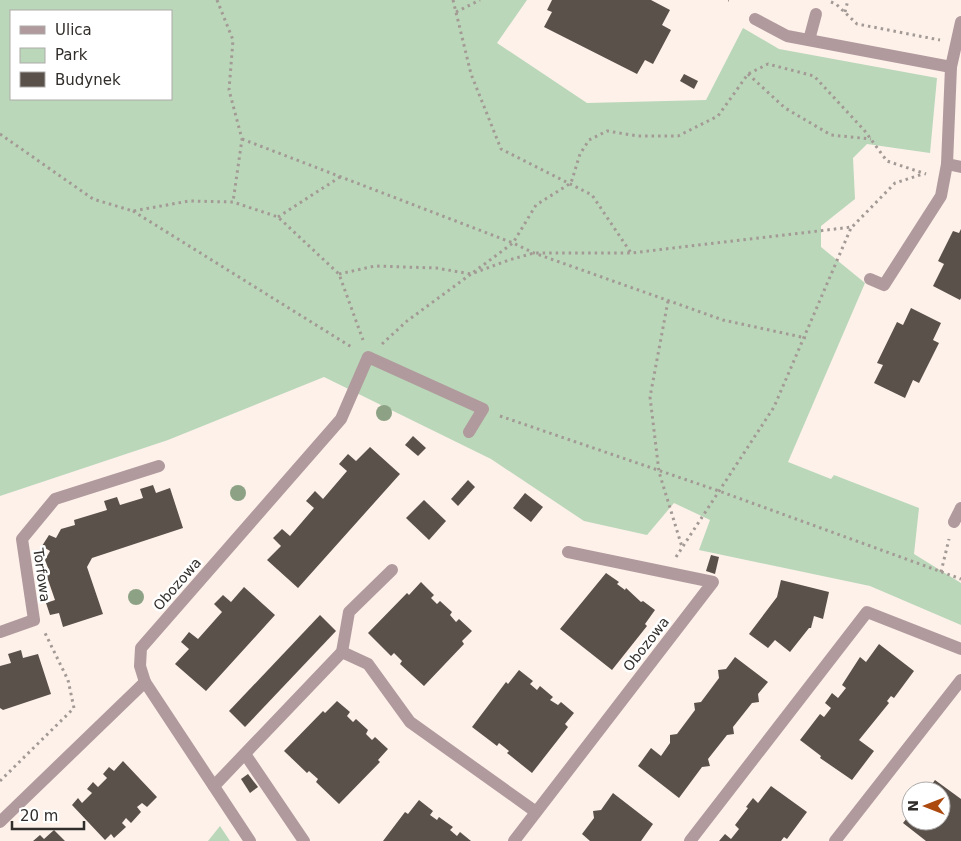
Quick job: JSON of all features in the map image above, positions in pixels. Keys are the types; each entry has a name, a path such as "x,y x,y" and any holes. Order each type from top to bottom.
{"street":[{"path":"809,40 816,14"},
{"path":"755,19 787,36 946,66"},
{"path":"870,279 884,285 941,196 947,164 946,66 961,22"},
{"path":"947,164 961,167"},
{"path":"368,357 483,409 469,432"},
{"name":"Obozowa","path":"250,841 145,682 140,666 141,648 341,419 368,357"},
{"name":"Torfowa","path":"0,632 34,620 22,539 55,499 159,466"},
{"path":"954,522 961,508"},
{"name":"Obozowa","path":"514,841 713,582 568,552"},
{"path":"214,786 342,652 349,612 392,570"},
{"path":"690,841 867,612 961,649"},
{"path":"342,652 368,664 410,722 536,812"},
{"path":"836,841 961,680"},
{"path":"0,822 145,682"},
{"path":"245,754 304,841"}],"path":[{"path":"217,0 233,40 229,90 242,139 233,202"},
{"path":"453,0 471,74 501,149 592,195 631,254"},
{"path":"456,12 480,0"},
{"path":"845,12 848,0"},
{"path":"829,2 836,4 857,24 946,41 946,66"},
{"path":"368,357 407,321 513,243 536,205 571,184 580,154 589,140 607,131 638,136 678,136 718,116 748,74 768,64 814,76 872,140 887,161 926,174"},
{"path":"748,74 786,108 831,135 872,140"},
{"path":"0,134 92,199 133,211 368,357"},
{"path":"242,139 513,243 534,254 723,320 806,338"},
{"path":"666,572 774,407 806,338 852,228 895,183 926,174 947,164"},
{"path":"278,217 340,176"},
{"path":"133,211 189,201 233,202 278,217 339,274 357,318 368,357"},
{"path":"339,274 375,266 436,268 471,274 534,254 631,254 852,228"},
{"path":"668,301 650,397 660,472 682,547"},
{"path":"483,409 517,423 719,491 961,579"},
{"path":"941,572 954,522"},
{"path":"0,781 74,708 68,680 46,632 37,635"}],"green space":[{"path":"0,0 527,0 497,43 587,103 706,100 743,28 779,49 937,78 930,153 867,144 853,158 855,199 821,226 821,247 865,283 788,462 831,479 834,475 919,508 914,554 961,583 961,625 870,586 699,550 710,520 674,503 647,535 584,521 491,459 324,377 168,440 0,496"},
{"path":"220,826 230,841 208,841"}],"building":[{"path":"552,0 651,0 670,10 662,25 671,30 653,64 645,60 637,74 544,27 552,12 547,10"},
{"path":"684,74 698,81 694,89 680,81"},
{"path":"961,229 960,300 933,286 944,264 938,261 953,231 959,233"},
{"path":"911,308 941,323 933,340 939,343 919,383 913,380 905,398 874,383 883,365 877,363 897,322 903,325"},
{"path":"413,436 426,448 418,456 405,445"},
{"path":"370,447 400,474 298,588 267,560 281,546 273,538 282,529 290,536 314,508 306,501 315,491 323,499 347,471 339,464 348,454 356,461"},
{"path":"468,480 475,487 458,506 451,499"},
{"path":"153,485 156,493 170,488 183,528 92,558 87,567 103,614 63,627 59,613 50,615 46,603 55,600 46,574 50,573 45,560 50,551 42,546 49,535 56,538 61,529 75,525 74,520 107,510 104,501 117,497 120,505 143,498 140,489"},
{"path":"525,493 543,507 531,522 513,508"},
{"path":"424,500 446,521 429,540 406,518"},
{"path":"711,555 719,557 715,574 706,571"},
{"path":"606,573 619,582 617,584 625,590 626,588 641,602 643,601 655,610 645,624 647,626 612,670 560,629"},
{"path":"781,580 829,592 823,619 814,616 811,628 809,628 790,652 775,640 768,648 749,634 777,597"},
{"path":"421,582 434,595 431,598 437,604 440,601 452,612 450,615 456,622 459,619 472,631 462,641 464,644 424,686 400,664 402,661 394,653 391,656 368,633 407,593 409,595"},
{"path":"244,587 275,615 206,691 175,664 189,649 181,642 189,632 198,639 222,612 214,604 223,595 231,602"},
{"path":"320,615 336,631 245,727 229,711"},
{"path":"879,644 914,671 894,698 891,696 887,701 889,703 859,740 874,751 852,780 820,758 821,756 800,740 820,714 824,717 831,708 825,703 832,693 838,698 846,688 842,685 860,657 866,662"},
{"path":"21,650 23,658 38,654 51,694 3,710 0,708 0,666 11,663 8,654"},
{"path":"735,657 768,682 758,694 759,702 752,703 733,727 734,734 727,735 708,759 710,766 702,767 679,798 638,766 651,748 661,756 670,743 670,735 677,734 695,710 694,703 701,702 719,678 718,670 726,669"},
{"path":"519,670 533,681 530,684 537,690 540,686 553,697 550,700 558,705 561,702 574,713 565,724 568,727 532,773 507,753 509,751 499,743 497,746 472,727 506,682 508,684"},
{"path":"337,701 350,712 347,716 353,722 356,719 368,730 366,734 372,740 375,737 388,749 378,760 380,762 339,804 316,782 318,779 309,771 307,773 284,751 323,711 325,713"},
{"path":"123,761 157,797 147,807 142,803 137,807 141,812 131,823 126,818 122,823 126,827 114,838 111,834 105,840 72,805 78,798 82,803 92,793 87,789 93,782 98,787 107,778 103,774 109,767 114,771"},
{"path":"248,774 258,787 250,793 241,779"},
{"path":"771,786 807,812 787,839 784,837 781,841 719,841 725,834 731,839 739,829 735,825 748,808 746,807 753,798 758,803"},
{"path":"951,792 961,799 961,841 926,841 913,831 951,831"},
{"path":"613,793 653,824 641,841 590,841 582,834 594,818 593,811 601,810"},
{"path":"419,800 433,811 430,815 437,820 439,817 453,827 450,830 457,836 460,832 471,841 383,841 405,812 408,814"},
{"path":"54,830 65,841 33,841 40,835 44,839"}]}
